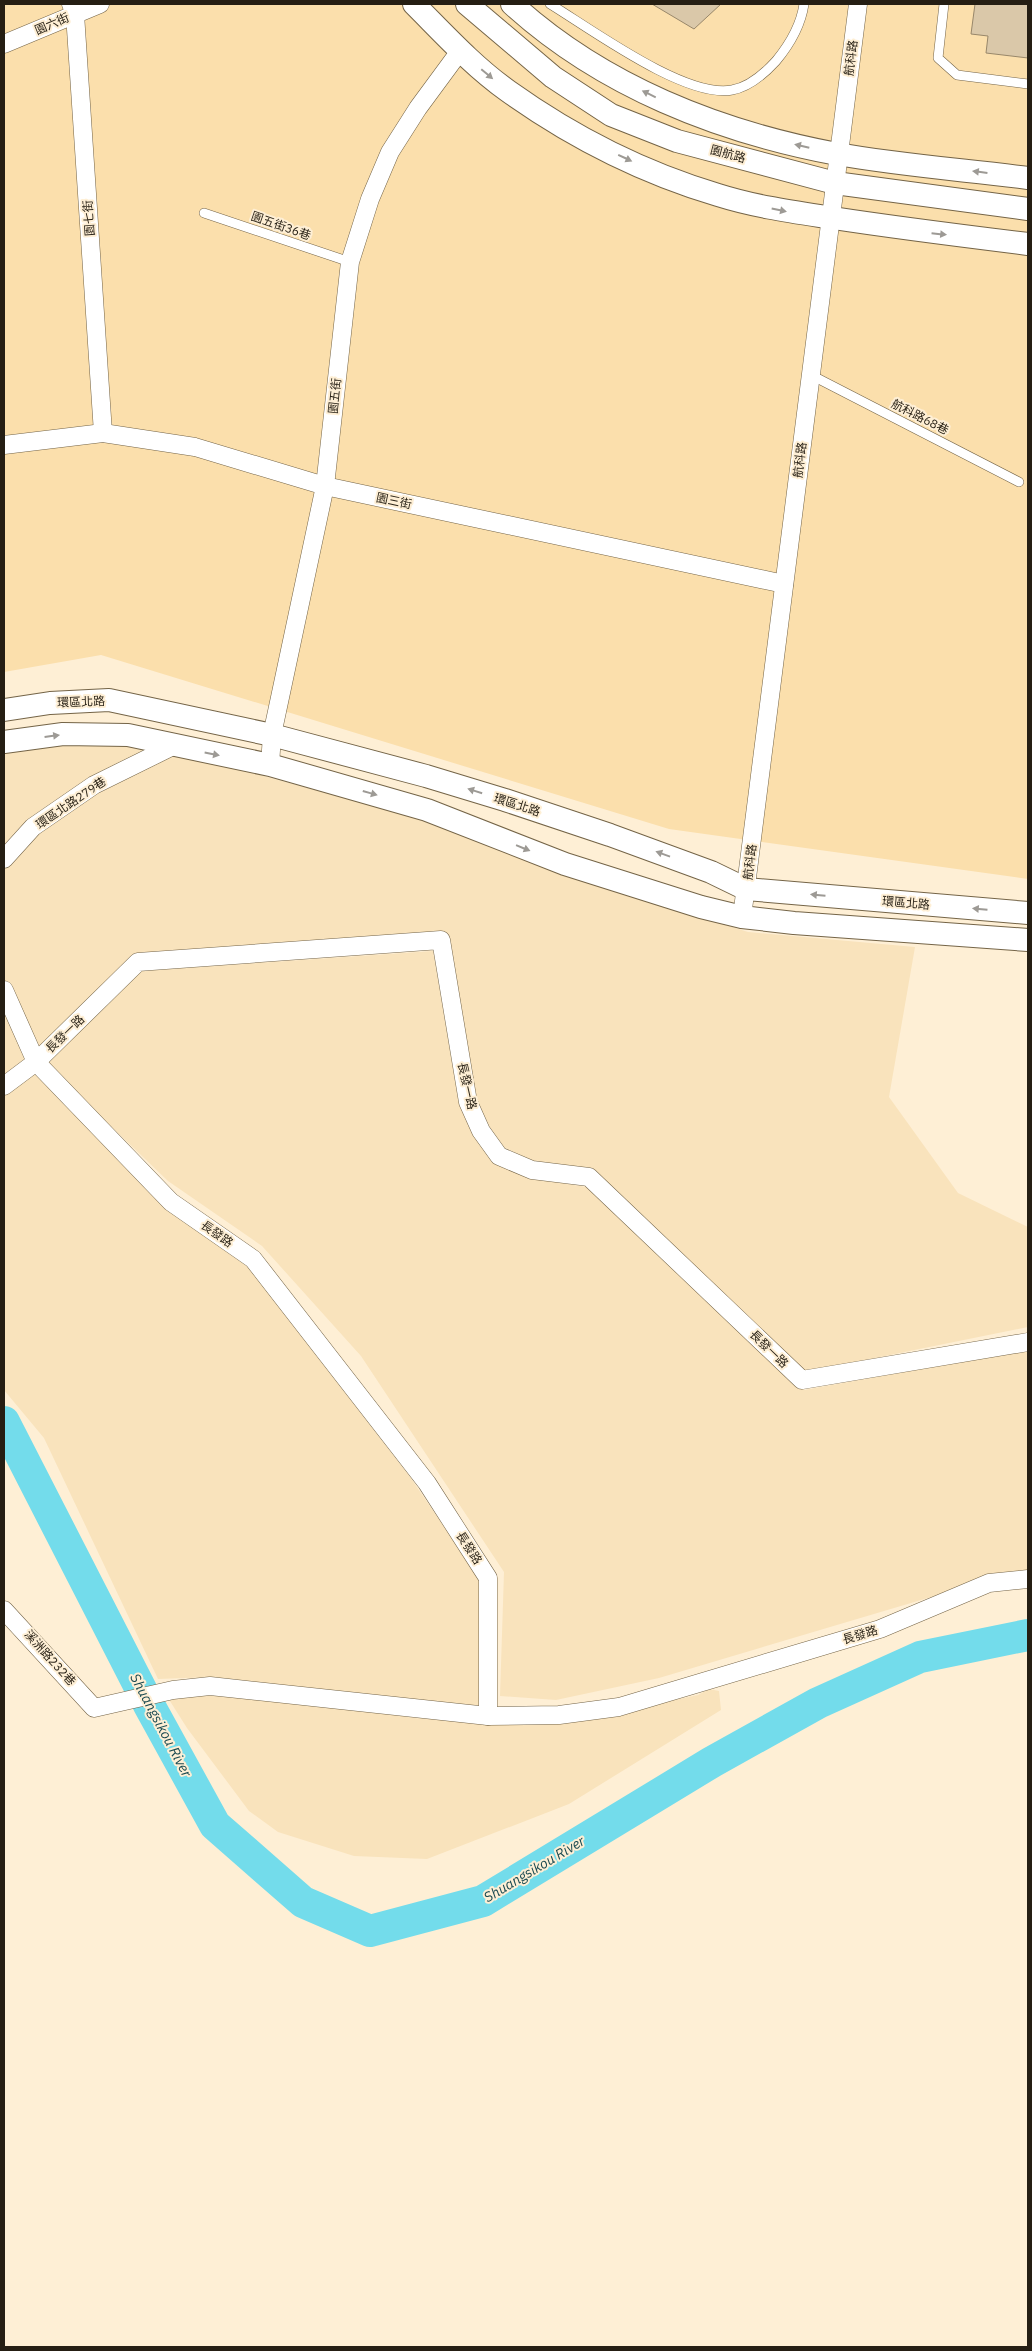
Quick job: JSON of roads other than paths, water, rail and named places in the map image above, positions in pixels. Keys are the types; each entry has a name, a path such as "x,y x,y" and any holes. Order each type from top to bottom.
{"street":[{"name":"園六街","path":"4,44 73,9 100,4"},
{"path":"414,4 460,51 507,91 554,121 668,178 718,195 769,208 893,228 1028,244"},
{"name":"園航路","path":"467,4 553,77 611,115 677,141 835,183 1028,209"},
{"path":"512,4 569,49 615,78 678,108 748,133 839,154 1028,178"},
{"name":"航科路","path":"742,917 858,4"},
{"name":"園七街","path":"73,9 103,433"},
{"name":"園五街","path":"270,765 272,735 326,486 350,262 370,199 390,152 418,108 460,51"},
{"name":"園三街","path":"4,445 103,433 195,446 326,486 784,584"},
{"name":"環區北路","path":"4,710 50,703 109,700 272,735 426,776 513,803 711,872 746,889 1028,913"},
{"path":"4,742 63,734 128,735 270,765 427,810 565,864 701,908 742,917 1028,940"},
{"name":"環區北路279巷","path":"4,859 33,828 94,785 173,746"},
{"name":"長發一路","path":"4,1086 36,1062 138,962 441,940 468,1102 481,1131 499,1156 532,1170 588,1177 802,1380 1028,1342"},
{"name":"長發路","path":"4,990 36,1062 171,1202 253,1259 427,1484 488,1578 488,1716 559,1714 619,1707 880,1629 989,1583 1028,1579"},
{"name":"溪洲路232巷","path":"4,1610 94,1708 172,1690 210,1686 488,1716"}],"lane":[{"path":"550,4 663,73 688,85 718,90 743,87 769,68 796,31 804,4"},
{"path":"944,4 938,58 957,75 1028,84"},
{"name":"園五街36巷","path":"204,213 350,262"},
{"name":"航科路68巷","path":"811,376 1019,482"}],"waterway":[{"name":"Shuangsikou River","path":"4,1422 149,1705 215,1825 303,1902 370,1931 483,1901 712,1762 818,1703 920,1657 1028,1635"}]}
